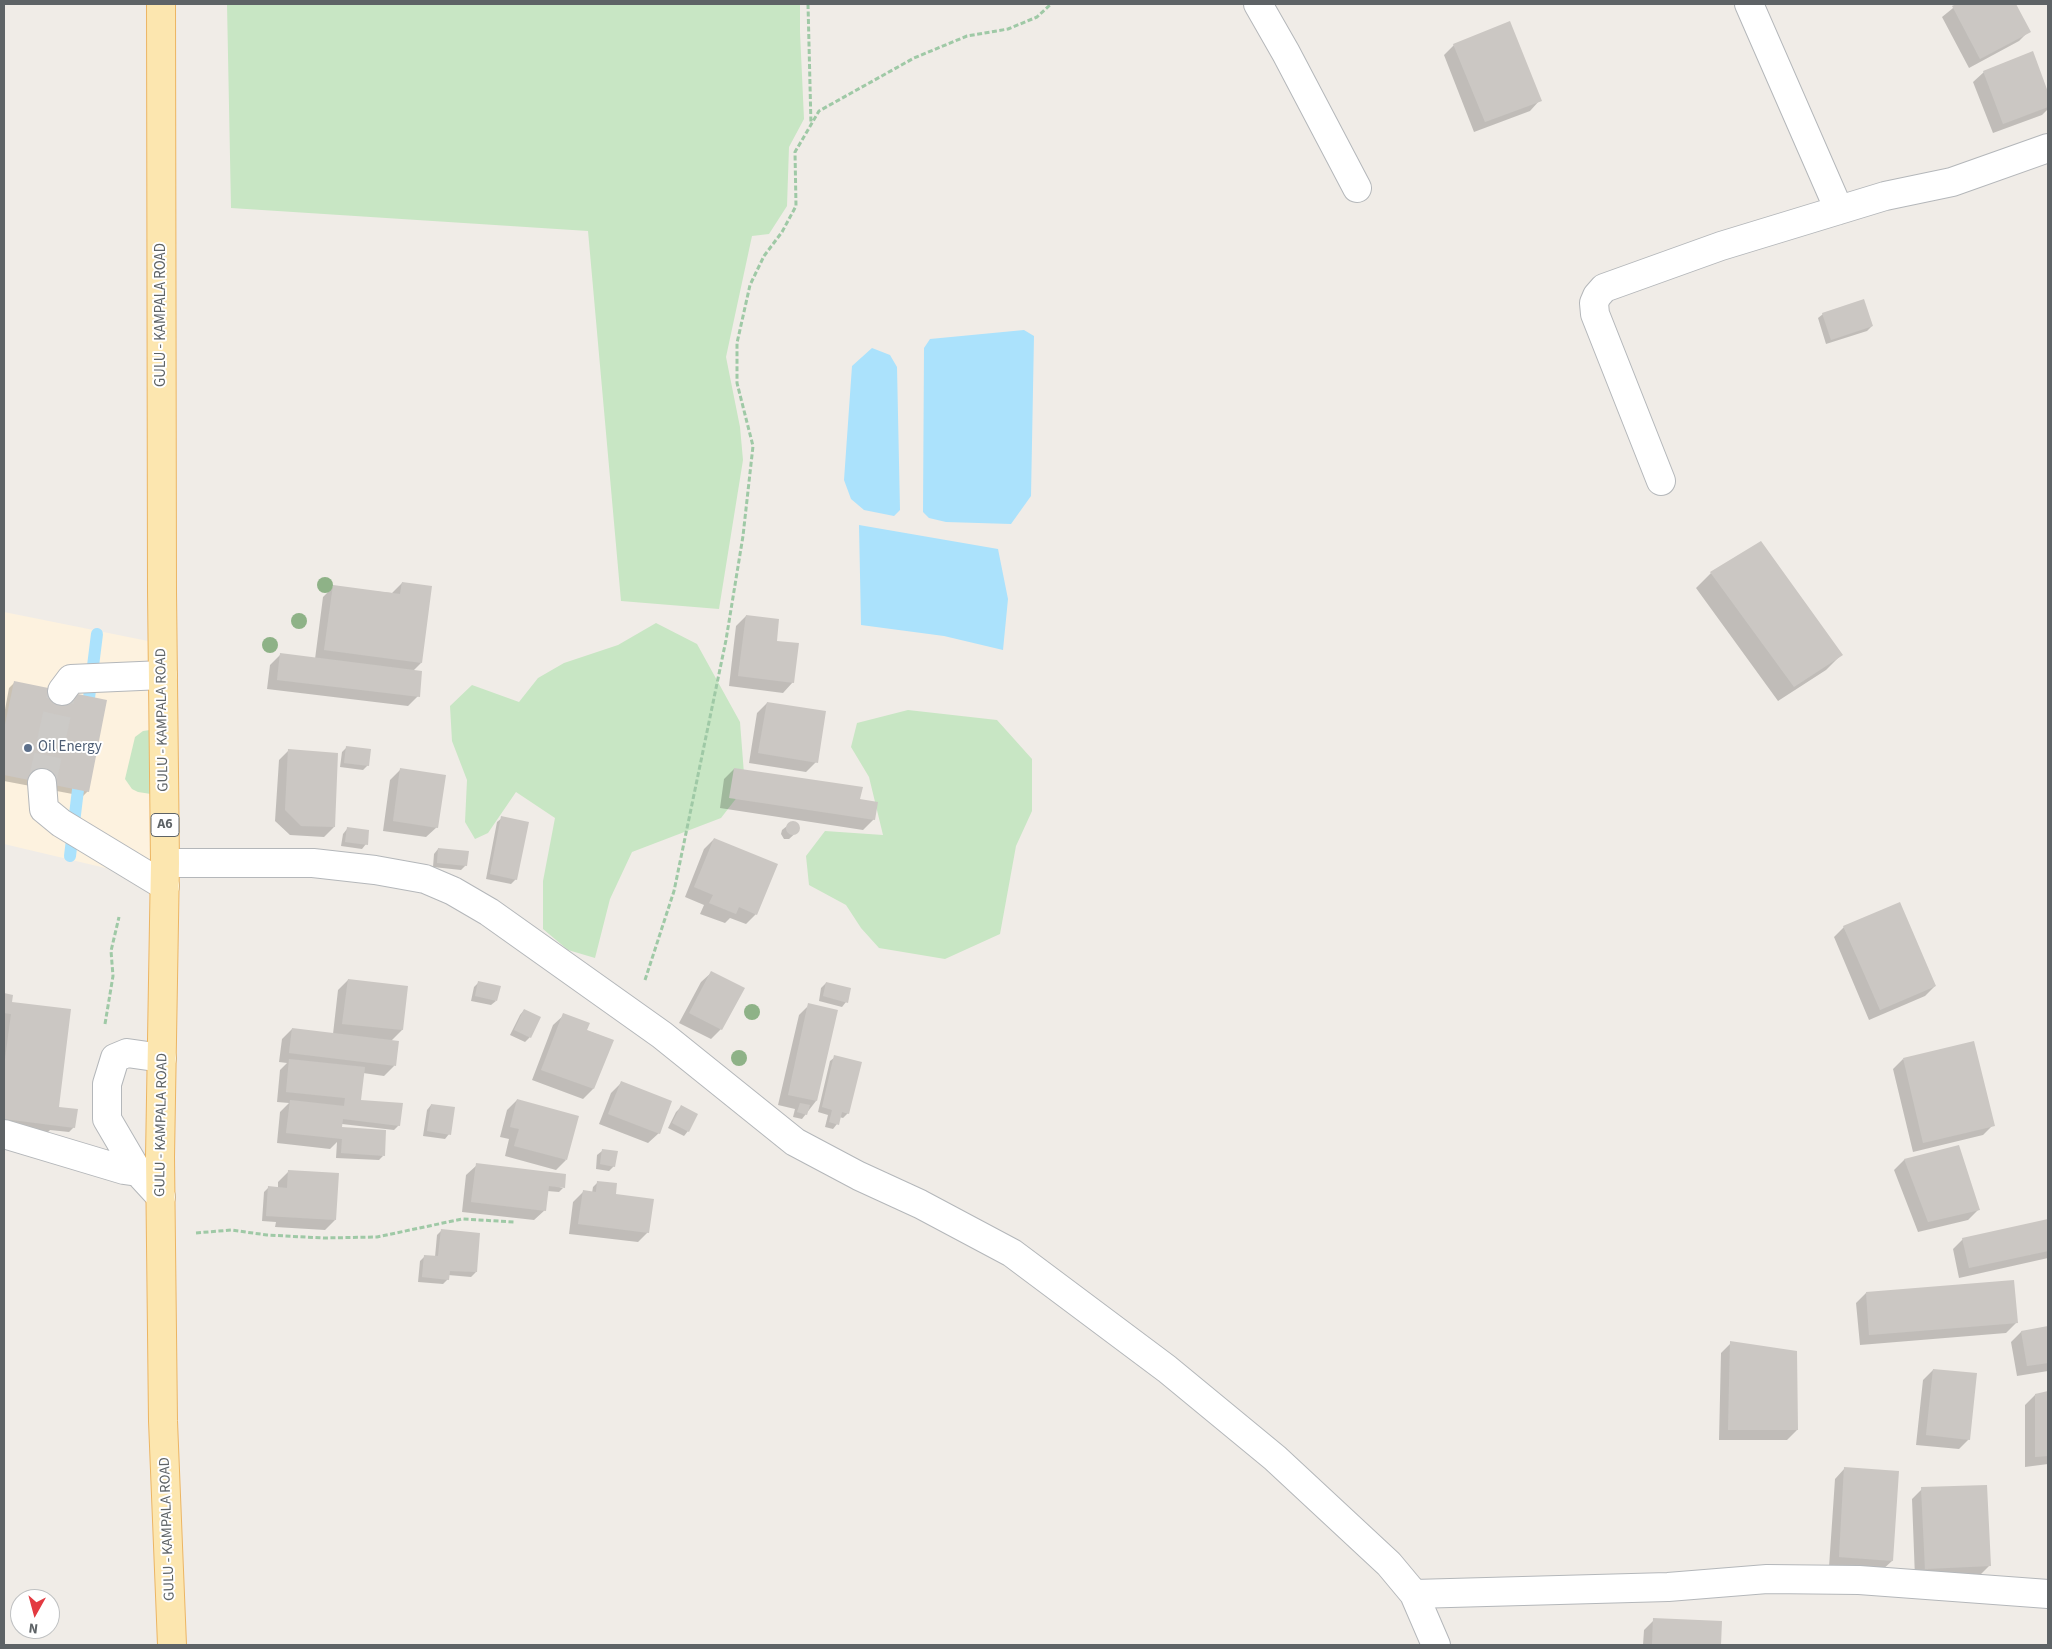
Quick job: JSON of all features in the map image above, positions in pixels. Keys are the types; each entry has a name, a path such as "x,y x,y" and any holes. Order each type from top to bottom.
{"main road":[{"name":"GULU - KAMPALA ROAD","path":"161,4 165,874 161,1237 164,1421 172,1645"}],"street":[{"path":"1258,4 1357,188"},
{"path":"1749,4 1839,210"},
{"path":"1661,482 1595,314 1594,303 1604,288 1721,246 1885,196 1952,182 2048,148"},
{"path":"62,691 71,678 163,675"},
{"path":"42,783 44,809 61,822 165,874 313,863 375,870 425,879 453,891 489,912 662,1036 795,1142 859,1176 920,1204 1012,1253 1091,1310 1167,1369 1275,1458 1389,1564 1414,1594 1436,1645"},
{"path":"161,1197 138,1172 107,1119 107,1084 115,1058 127,1053 162,1058"},
{"path":"4,1134 124,1170 138,1172"},
{"path":"1414,1594 1668,1587 1767,1579 1859,1580 2048,1594"}],"path":[{"path":"808,4 811,126"},
{"path":"633,1015 674,891 726,640 742,546 753,446 737,383 737,343 750,285 764,256 782,232 796,206 795,152 819,111 914,58 967,36 1008,29 1037,17 1051,4"},
{"path":"110,1073 102,1044 113,976 111,950 120,917"},
{"path":"161,1237 231,1230 266,1235 377,1238 462,1219 515,1222"}],"shaded area":[{"path":"4,612 163,644 152,879 4,844"}],"green space":[{"path":"227,4 800,4 804,119 789,147 787,206 769,234 752,236 726,357 740,427 743,460 719,609 621,601 588,231 231,208"},
{"path":"656,623 697,644 740,722 745,787 721,818 632,852 610,899 595,958 568,950 543,929 543,881 555,818 516,792 488,833 475,839 465,822 467,780 452,741 450,706 472,685 519,702 538,678 564,663 618,645"},
{"path":"908,710 997,720 1032,759 1032,811 1016,846 1000,934 945,959 879,948 861,928 846,905 809,885 806,856 825,831 883,835 869,777 851,747 857,723"},
{"path":"157,729 151,794 138,792 132,789 125,779 135,737 143,731"}],"water":[{"path":"1024,330 1034,336 1031,496 1011,524 946,522 929,518 923,512 924,348 930,339"},
{"path":"872,348 890,355 897,367 900,510 894,516 864,510 851,499 844,480 852,366"},
{"path":"859,525 998,549 1008,599 1003,650 944,636 861,625"}],"building":[{"path":"1956,4 2016,4 2031,32 1980,59 1952,6"},
{"path":"1510,21 1542,101 1485,122 1453,44"},
{"path":"2033,51 2048,92 2048,107 2003,124 1983,71"},
{"path":"1864,299 1873,326 1831,340 1822,313"},
{"path":"1761,541 1843,655 1794,687 1710,572"},
{"path":"402,582 432,586 422,663 324,650 333,585 400,594"},
{"path":"746,615 779,619 777,641 799,643 794,683 738,676"},
{"path":"280,653 422,671 420,697 277,680"},
{"path":"14,681 107,700 89,792 4,775 4,729"},
{"path":"767,702 826,711 818,763 758,753"},
{"path":"346,746 371,749 369,766 344,763"},
{"path":"288,749 338,753 335,827 301,826 285,810"},
{"path":"400,768 446,775 438,828 393,821"},
{"path":"734,768 863,787 860,799 878,802 875,820 729,798"},
{"path":"501,816 529,822 517,880 490,874"},
{"path":"790,821 796,821 800,828 796,835 790,835 786,831 786,825"},
{"path":"347,827 369,830 368,845 345,842"},
{"path":"714,838 778,864 757,915 739,907 736,914 709,903 713,895 694,887"},
{"path":"438,848 469,851 467,866 437,863"},
{"path":"1900,902 1936,986 1880,1010 1843,926"},
{"path":"711,971 745,988 722,1030 689,1013"},
{"path":"348,979 408,986 403,1030 342,1024"},
{"path":"478,981 501,986 497,1001 475,996"},
{"path":"826,982 851,988 848,1003 823,996"},
{"path":"4,993 13,995 12,1002 71,1009 59,1107 78,1109 75,1128 4,1119 4,1067 11,1014 4,1013"},
{"path":"808,1003 838,1010 817,1101 788,1095"},
{"path":"524,1009 541,1017 531,1038 514,1030"},
{"path":"563,1013 590,1023 587,1030 614,1040 594,1089 541,1070"},
{"path":"292,1028 399,1041 396,1066 289,1053"},
{"path":"1974,1041 1995,1126 1923,1143 1903,1058"},
{"path":"834,1055 862,1062 849,1114 842,1112 839,1125 829,1122 832,1110 822,1107"},
{"path":"289,1059 365,1067 361,1100 403,1103 400,1126 343,1119 342,1127 386,1130 385,1156 341,1153 342,1139 286,1133 290,1100 344,1106 345,1098 286,1092"},
{"path":"621,1081 672,1101 660,1134 608,1114"},
{"path":"517,1099 579,1116 567,1160 514,1146 519,1129 510,1127"},
{"path":"800,1103 810,1105 807,1115 797,1112"},
{"path":"431,1104 455,1107 451,1135 427,1131"},
{"path":"681,1105 698,1114 689,1132 672,1123"},
{"path":"1959,1145 1980,1210 1928,1222 1904,1159"},
{"path":"602,1149 618,1151 615,1167 600,1164"},
{"path":"476,1163 566,1174 565,1188 549,1186 546,1211 471,1202"},
{"path":"288,1170 339,1173 336,1220 266,1216 268,1186 287,1188"},
{"path":"597,1181 617,1183 616,1194 654,1199 649,1233 578,1224 583,1190 596,1192"},
{"path":"2048,1219 2048,1251 1969,1268 1962,1238"},
{"path":"441,1229 480,1233 477,1272 450,1271 449,1280 422,1277 424,1255 438,1256"},
{"path":"2014,1280 2018,1323 1869,1335 1866,1292"},
{"path":"2048,1326 2048,1363 2027,1366 2021,1331"},
{"path":"1730,1341 1797,1351 1798,1430 1728,1430"},
{"path":"1933,1369 1977,1373 1970,1440 1926,1435"},
{"path":"2048,1391 2048,1456 2035,1457 2035,1394"},
{"path":"1844,1467 1899,1471 1893,1561 1839,1557"},
{"path":"1987,1485 1991,1566 1925,1569 1921,1487"},
{"path":"1653,1618 1722,1621 1721,1645 1652,1645"}],"waterway":[{"path":"87,714 97,634"},
{"path":"70,856 80,773"}],"tunnel":[{"path":"42,783 62,691"}],"place":[{"name":"Oil Energy","path":"28,748"}]}
